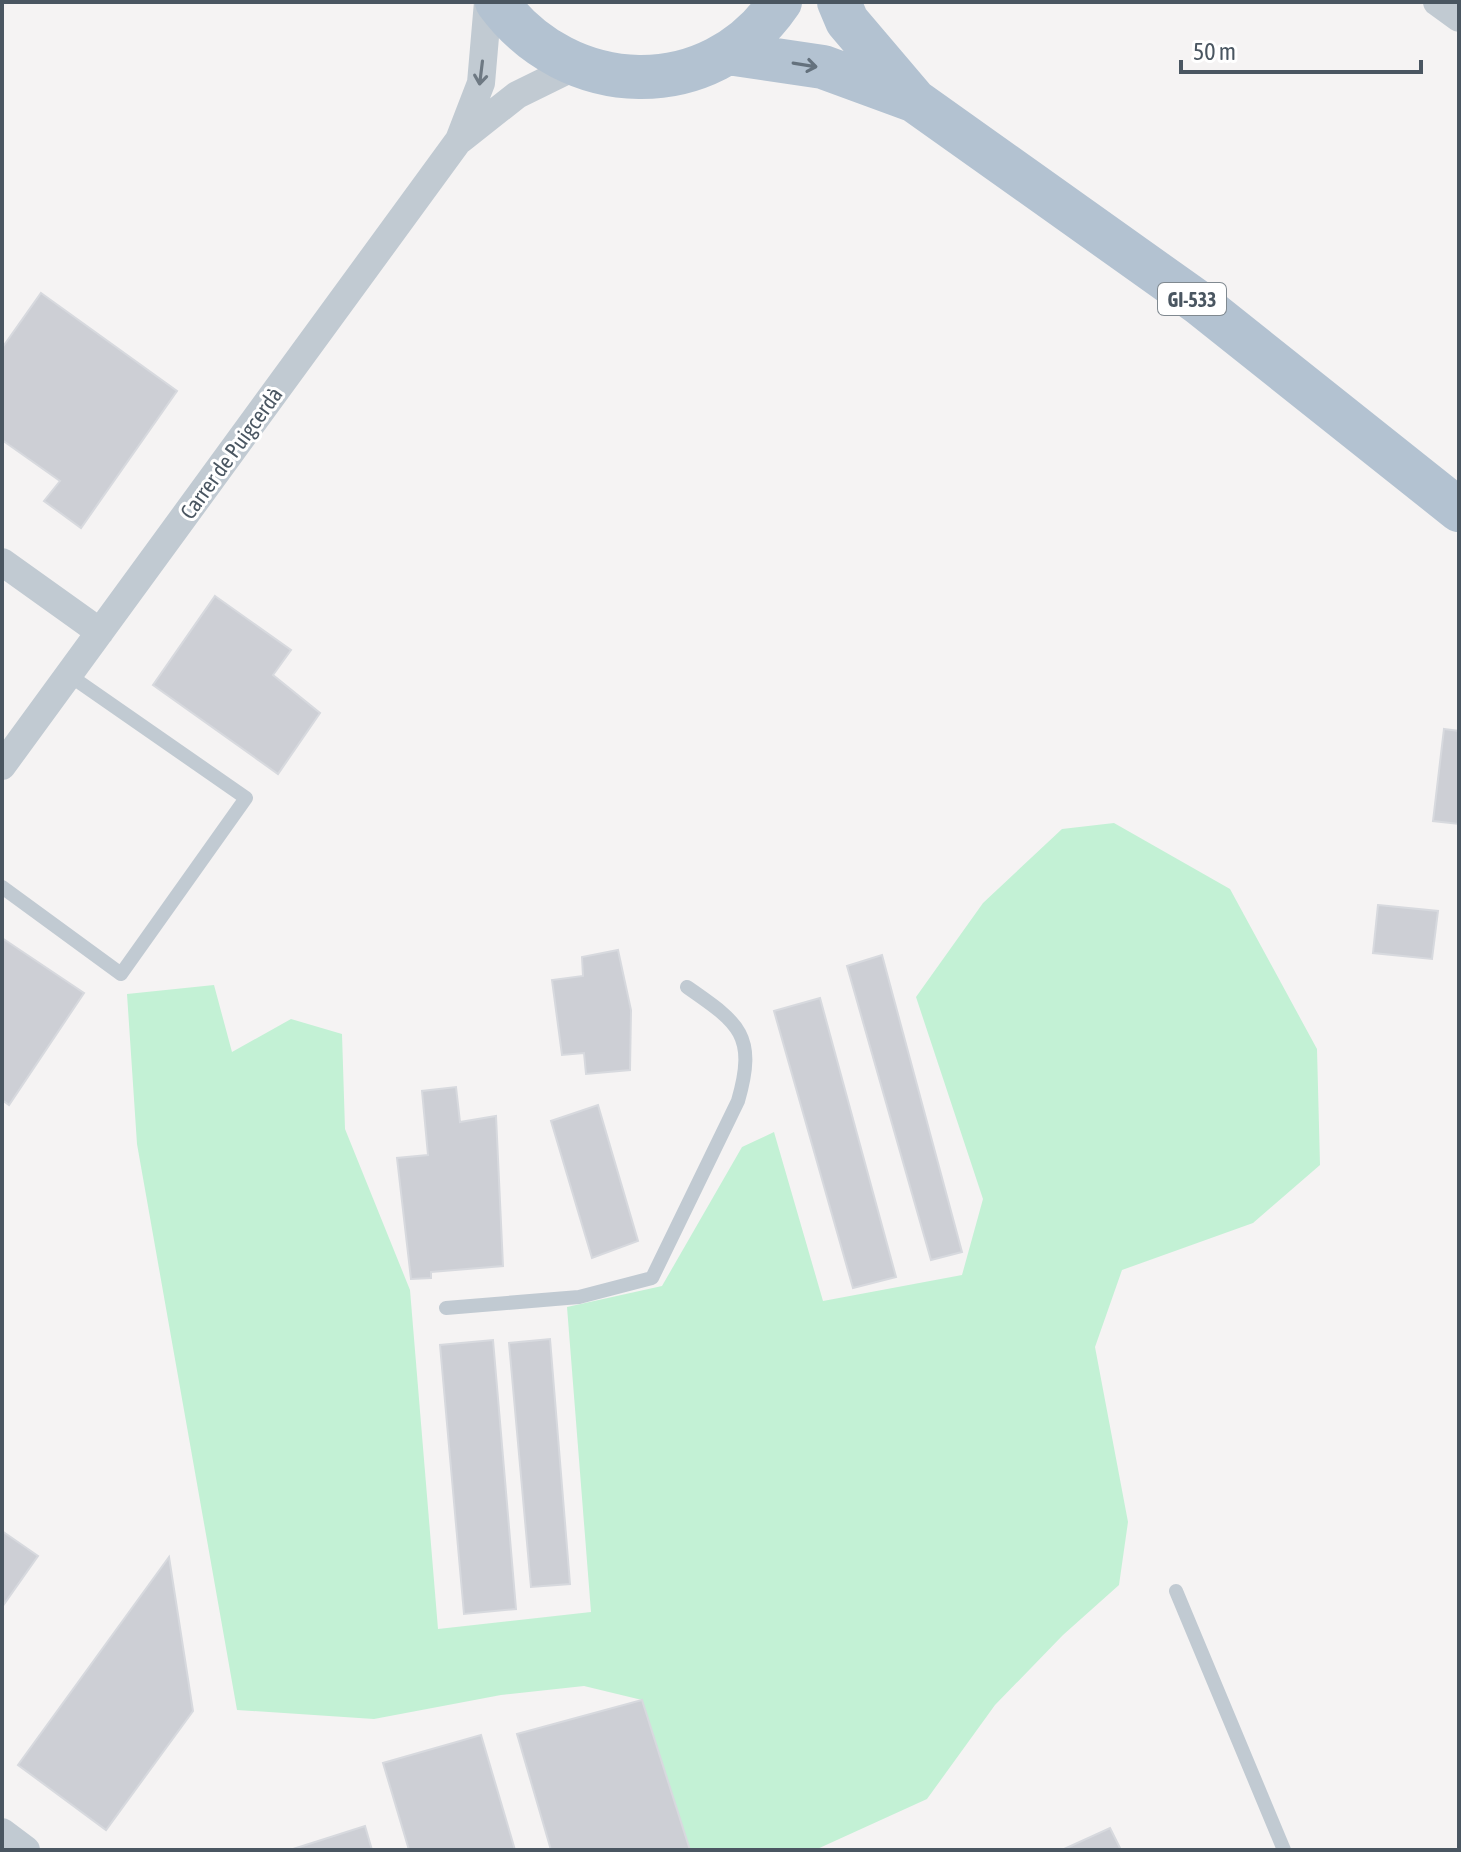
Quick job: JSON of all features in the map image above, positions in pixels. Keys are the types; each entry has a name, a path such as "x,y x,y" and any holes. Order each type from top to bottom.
{"main road":[{"path":"497,2 512,22 541,48 576,66 614,76 653,77 692,70 728,53 767,21 780,2"},
{"name":"GI-533","path":"839,2 847,21 915,101 1199,303 1459,510"},
{"name":"GI-533","path":"728,53 823,67 915,101"}],"street":[{"name":"Carrer de Puigcerdà","path":"2,766 459,140 481,83 488,2"},
{"path":"1437,2 1459,18"},
{"name":"Carrer de Puigcerdà","path":"459,140 517,95 576,66"},
{"path":"2,562 100,632"},
{"path":"2,1832 26,1850"}],"lane":[{"path":"2,887 121,974 246,798 69,675"},
{"path":"446,1308 579,1297 652,1278 738,1101 747,1071 745,1045 735,1025 723,1012 687,987"},
{"path":"1176,1591 1284,1850"}],"green space":[{"path":"1114,823 1230,889 1317,1049 1320,1165 1253,1223 1122,1270 1095,1347 1128,1522 1119,1585 1063,1635 995,1705 927,1799 815,1850 690,1850 642,1700 584,1686 501,1695 374,1719 237,1710 137,1144 127,994 214,985 232,1052 291,1019 342,1034 345,1129 410,1290 438,1629 591,1612 567,1307 662,1286 742,1147 774,1132 823,1301 962,1275 983,1199 916,997 983,903 1062,829"}],"building":[{"path":"41,293 177,391 81,528 44,501 60,481 2,440 2,348"},
{"path":"215,596 291,650 273,675 320,713 278,774 153,685"},
{"path":"1444,729 1459,731 1459,824 1433,821"},
{"path":"1378,905 1438,911 1432,959 1373,953"},
{"path":"2,938 84,993 9,1105 2,1100"},
{"path":"618,950 631,1010 630,1070 586,1074 584,1053 562,1055 552,980 583,976 582,957"},
{"path":"882,955 962,1252 931,1260 847,966"},
{"path":"820,998 896,1277 853,1288 774,1011"},
{"path":"456,1087 460,1122 496,1116 503,1266 431,1272 431,1278 411,1279 397,1158 428,1155 422,1091"},
{"path":"598,1105 638,1241 592,1258 551,1121"},
{"path":"550,1339 570,1584 531,1587 509,1343"},
{"path":"493,1340 516,1609 464,1614 440,1345"},
{"path":"2,1531 38,1556 2,1607"},
{"path":"169,1557 193,1711 106,1830 18,1765"},
{"path":"642,1700 690,1850 551,1850 517,1734"},
{"path":"481,1735 515,1850 409,1850 383,1763"},
{"path":"365,1826 372,1850 290,1850"},
{"path":"1110,1828 1121,1850 1062,1850"}]}
